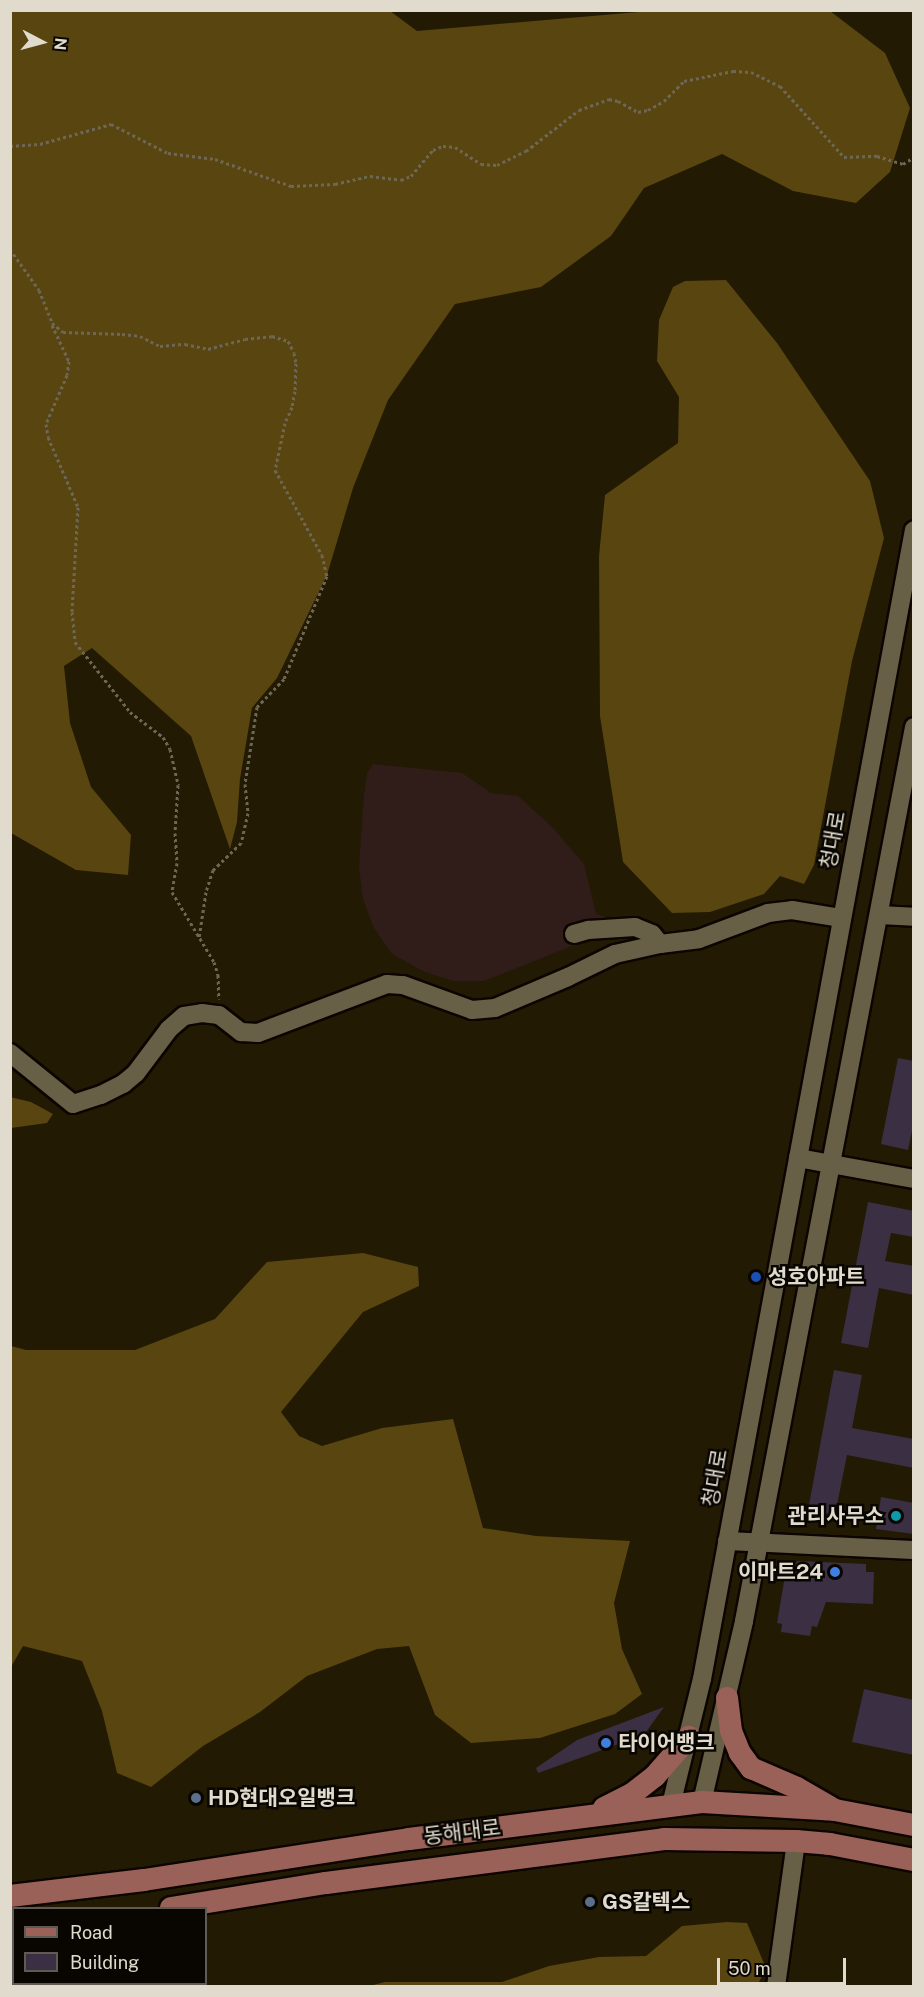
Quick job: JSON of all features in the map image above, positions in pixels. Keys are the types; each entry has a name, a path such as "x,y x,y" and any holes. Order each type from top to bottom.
{"main road":[{"path":"727,1698 731,1731 740,1753 751,1768 797,1788 835,1810"},
{"path":"588,1816 632,1794 648,1782 689,1737"},
{"path":"694,1838 702,1802"},
{"name":"동해대로","path":"10,1896 144,1880 409,1839 702,1802 835,1810 914,1825"},
{"path":"664,1839 670,1805"},
{"name":"동해대로","path":"177,1907 326,1883 664,1839 796,1841 830,1844 914,1860"}],"street":[{"name":"청대로","path":"670,1805 689,1737 727,1540 914,530"},
{"path":"702,1802 727,1698 759,1543 914,726"},
{"path":"10,1053 73,1104 101,1095 123,1084 136,1073 169,1029 184,1016 202,1013 219,1015 241,1032 258,1033 387,984 403,985 472,1010 495,1008 615,954 660,944 699,939 768,913 792,910 841,918"},
{"path":"879,915 914,917"},
{"path":"574,934 588,930 635,927 652,934 660,944"},
{"path":"798,1158 914,1179"},
{"path":"727,1540 914,1550"},
{"path":"776,1986 796,1841"}],"path":[{"path":"10,146 40,144 111,124 168,153 215,159 291,186 335,184 370,176 401,180 411,176 433,150 443,146 455,147 481,164 497,165 526,151 579,110 609,99 618,101 638,112 648,110 664,101 684,81 733,71 751,72 780,86 844,157 877,156 903,164 914,157"},
{"path":"10,249 39,290 69,361 67,375 46,424 48,436 78,507 72,612 75,642 130,712 163,737 170,749 178,785 175,833 177,863 172,892 214,962 218,975 219,1015"},
{"path":"52,324 63,332 140,336 160,346 185,344 208,349 245,339 272,336 288,341 296,363 292,406 285,423 275,470 322,555 327,576 284,679 257,706 245,784 248,813 241,843 213,870 206,892 199,938"},
{"path":"10,1986 17,1986"}],"shaded area":[{"path":"11,11 390,11 417,31 650,11 830,11 885,53 910,108 890,172 856,203 793,191 722,154 644,188 611,236 541,287 455,304 388,400 353,488 327,575 277,678 252,708 240,779 237,822 230,849 191,736 92,648 64,666 70,723 91,787 131,835 128,875 76,870 11,833"},
{"path":"726,280 777,343 870,481 884,538 852,661 814,865 804,884 780,876 764,894 710,912 672,913 623,862 600,716 599,556 605,495 678,443 679,397 657,361 659,320 673,287 685,281"},
{"path":"373,764 462,773 491,793 518,796 552,827 584,864 596,914 609,918 611,938 584,941 484,981 454,981 425,972 392,954 374,928 363,899 359,867 364,795 367,774"},
{"path":"10,1097 31,1102 53,1114 47,1123 11,1128"},
{"path":"363,1253 418,1267 419,1286 363,1312 281,1412 299,1436 322,1446 382,1428 453,1419 483,1528 536,1536 630,1541 614,1603 622,1649 642,1694 615,1714 540,1738 471,1743 435,1715 409,1646 377,1649 307,1676 260,1712 203,1746 151,1787 117,1773 102,1711 82,1661 23,1646 11,1667 11,1346 26,1350 135,1350 215,1319 267,1262"},
{"path":"727,1922 747,1923 766,1968 757,1986 369,1986 385,1982 502,1982 549,1966 599,1957 646,1956 682,1926"},
{"path":"12,1961 12,1985 208,1986 11,1986"}],"building":[{"path":"898,1058 914,1061 914,1121 908,1150 881,1144"},
{"path":"868,1202 914,1211 914,1237 891,1233 885,1261 914,1266 914,1295 879,1288 868,1348 841,1343"},
{"path":"834,1370 862,1375 852,1428 914,1439 914,1468 847,1455 835,1515 808,1510"},
{"name":"관리사무소","path":"881,1497 914,1503 914,1534 876,1529"},
{"path":"798,1561 866,1564 866,1572 874,1572 873,1604 826,1602 817,1627 812,1626 810,1636 781,1632 782,1624 777,1623 786,1570"},
{"path":"864,1689 914,1700 914,1755 852,1742"},
{"path":"664,1707 644,1735 538,1773 536,1768 577,1740"}],"place":[{"name":"성호아파트","path":"756,1277"},
{"name":"관리사무소","path":"896,1516"},
{"name":"이마트24","path":"835,1572"},
{"name":"타이어뱅크","path":"606,1743"},
{"name":"HD현대오일뱅크","path":"196,1798"},
{"name":"GS칼텍스","path":"590,1902"}]}
